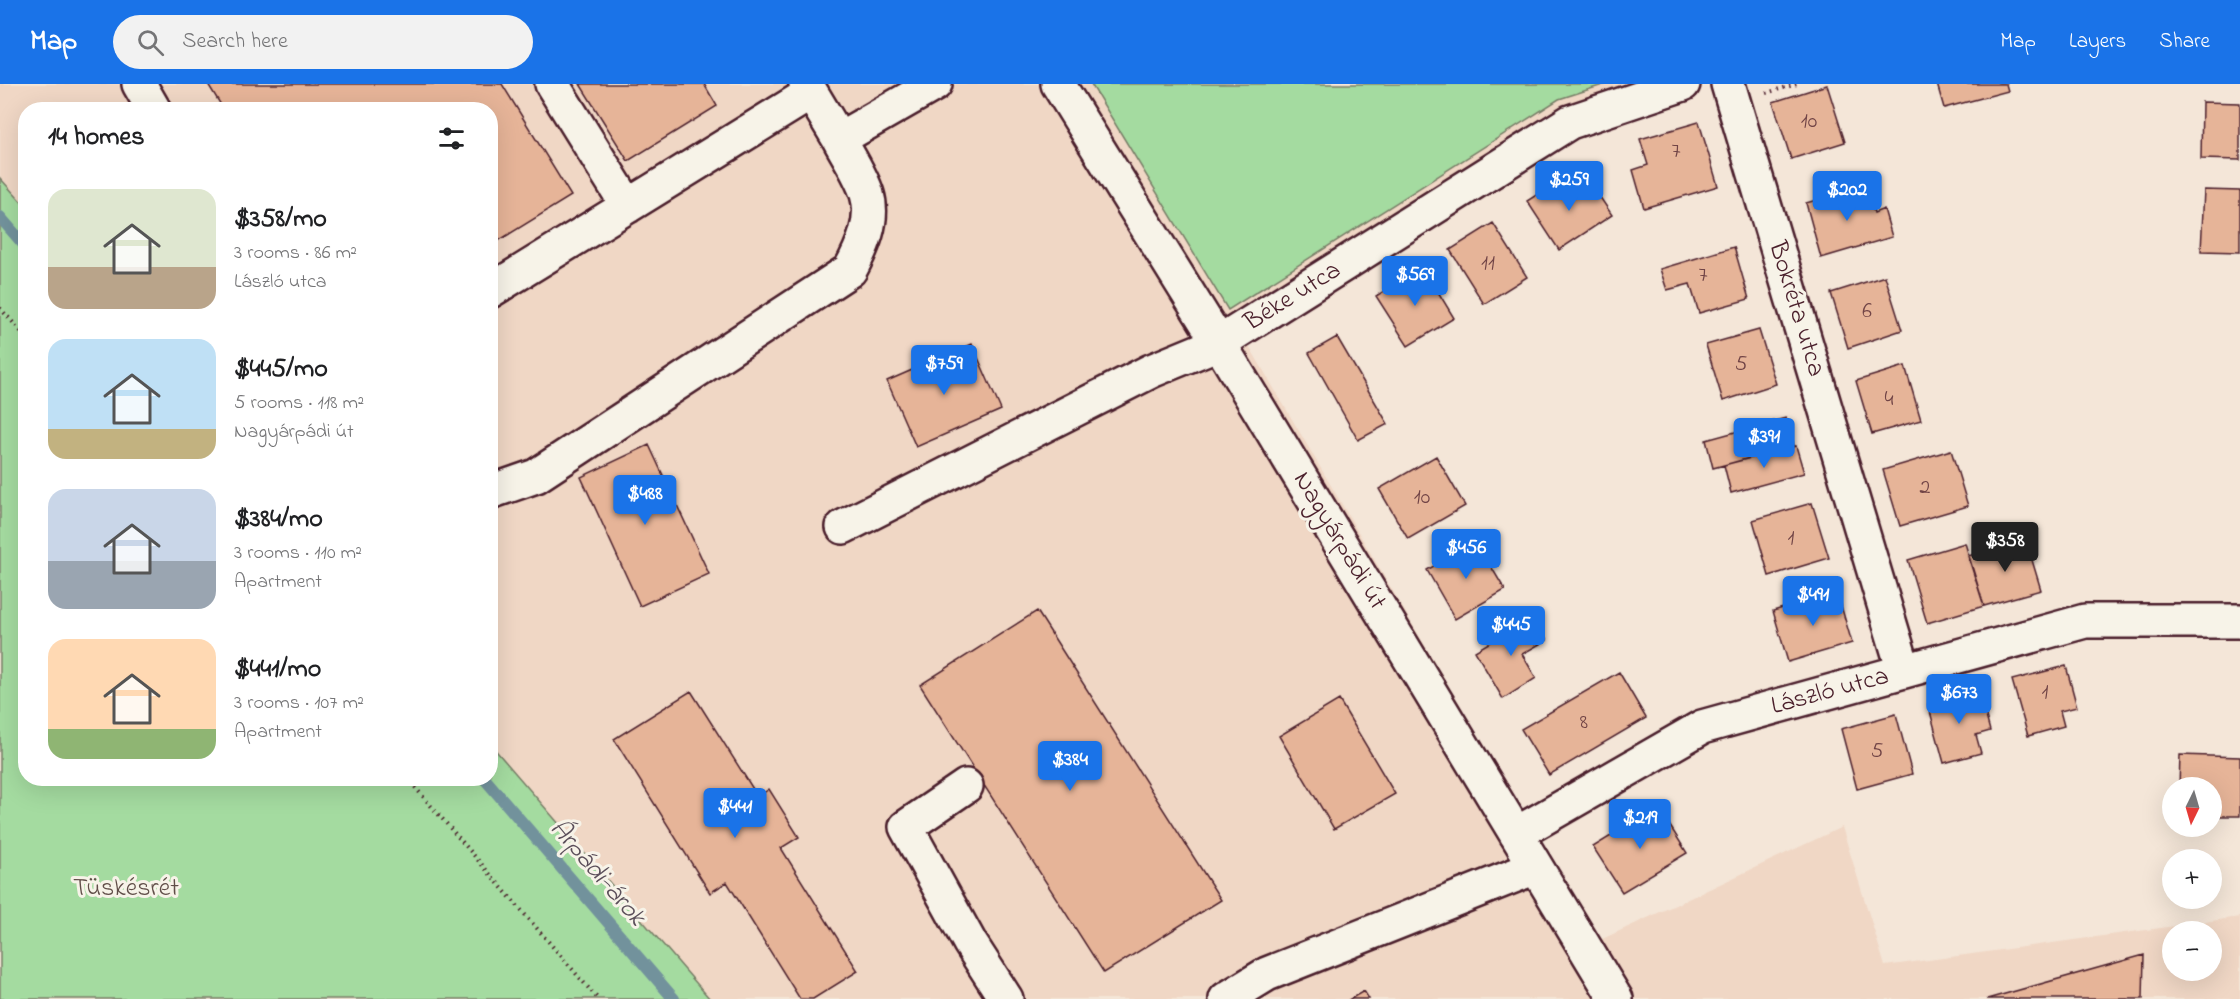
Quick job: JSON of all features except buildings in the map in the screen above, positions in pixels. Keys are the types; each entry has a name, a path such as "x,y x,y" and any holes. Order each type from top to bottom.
{"street":[{"path":"139,84 149,102"},
{"path":"552,84 628,206"},
{"path":"839,139 935,84"},
{"name":"Nagyárpádi út","path":"1058,84 1219,343 1616,999"},
{"name":"Béke utca","path":"843,527 1151,371 1219,343 1570,122 1683,84"},
{"path":"498,286 628,206 808,89 839,139 867,195 868,221 863,246 850,270 536,476 498,489"},
{"name":"Bokréta utca","path":"1731,93 1904,671"},
{"name":"László utca","path":"1516,834 1702,727 2085,621 2240,621"},
{"path":"966,786 906,827 970,943 1006,999"},
{"path":"1226,999 1267,974 1536,867"}],"path":[{"path":"1731,93 1797,84"},
{"path":"0,308 18,328"},
{"path":"414,786 598,999"}],"shaded area":[{"path":"0,84 1678,84 1567,120 1238,327 1598,941 1842,827 1885,966 2162,928 2162,981 2222,981 2222,921 2211,921 2240,917 2240,999 710,999 498,753 498,102 18,102 18,199 0,177"}],"green space":[{"path":"1091,84 1606,84 1559,99 1228,310"},
{"name":"Tüskésrét","path":"0,178 18,198 18,786 498,786 498,753 710,999 0,999"}],"waterway":[{"name":"Árpádi-árok","path":"0,217 18,238"},
{"name":"Árpádi-árok","path":"491,786 674,999"}]}
